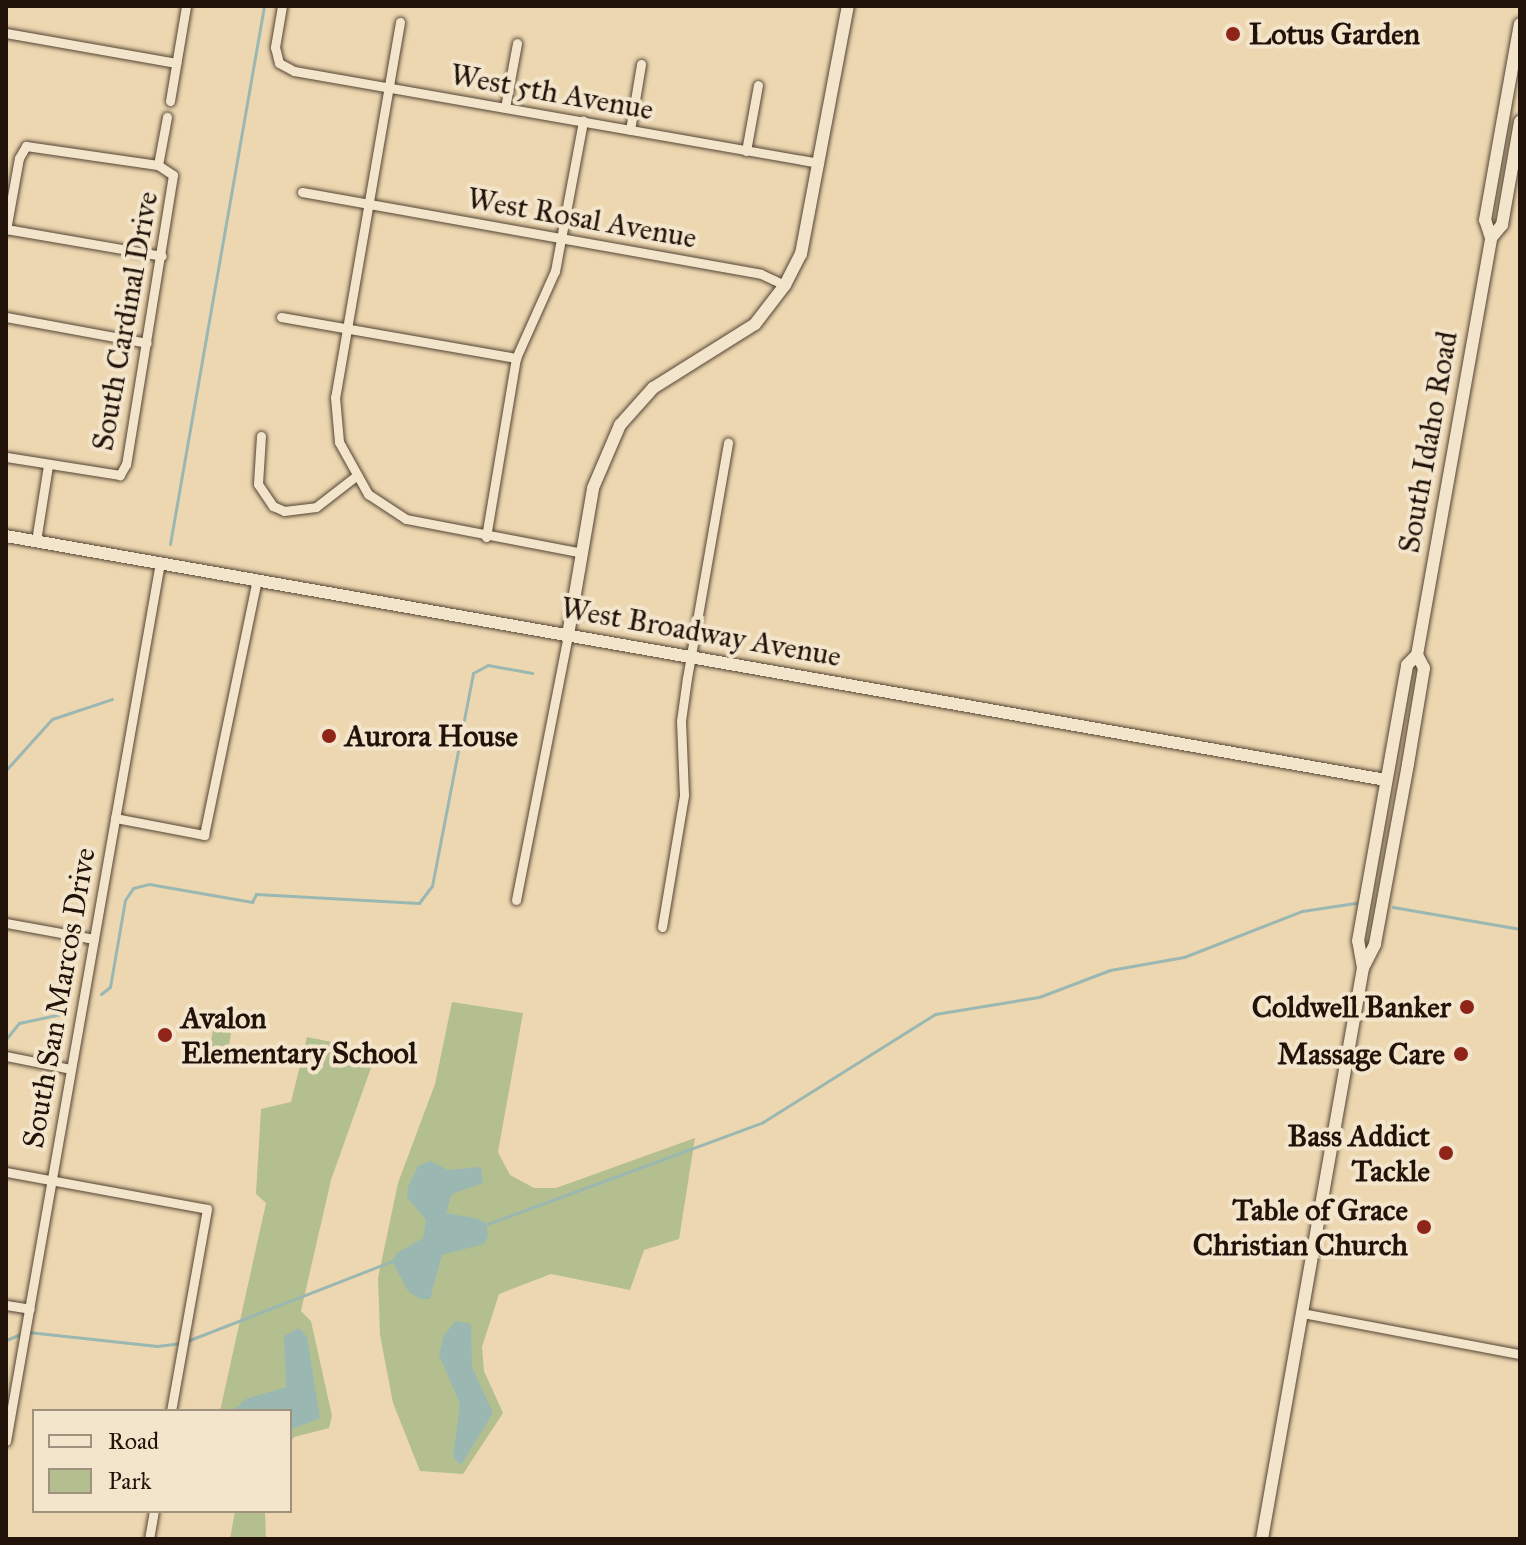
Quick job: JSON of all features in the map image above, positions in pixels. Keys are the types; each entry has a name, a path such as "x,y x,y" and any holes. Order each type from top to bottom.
{"main road":[{"path":"568,635 597,475 627,415 666,378 755,324 785,285 809,224 848,6"},
{"name":"South Idaho Road","path":"1363,968 1358,941 1407,665 1417,655 1491,238 1485,220 1520,24"},
{"name":"South Idaho Road","path":"1491,238 1502,225 1520,122"},
{"name":"West Broadway Avenue","path":"6,536 1386,780"},
{"name":"South Idaho Road","path":"1262,1539 1363,968 1375,944 1424,668 1417,655"}],"street":[{"path":"170,101 186,6"},
{"name":"West 5th Avenue","path":"282,6 275,47 279,63 294,71 819,163"},
{"path":"400,22 346,328 334,420 356,476 368,494 406,519 486,537 582,553"},
{"path":"6,33 176,63"},
{"path":"505,108 517,43"},
{"path":"630,130 641,64"},
{"path":"746,151 758,85"},
{"name":"South Cardinal Drive","path":"36,541 48,465 120,475 147,343 173,175 158,165 167,117"},
{"path":"486,537 516,358 528,324 550,289 583,121"},
{"path":"158,165 26,146 19,158 6,230 162,256"},
{"name":"West Rosal Avenue","path":"302,192 761,274 785,285"},
{"path":"6,317 147,343"},
{"path":"281,317 516,358"},
{"path":"261,436 258,484 273,506 284,511 316,507 356,476"},
{"path":"662,927 684,795 681,721 728,443"},
{"path":"6,457 48,465"},
{"name":"South San Marcos Drive","path":"6,1441 160,562"},
{"path":"115,818 204,835 257,580"},
{"path":"516,900 568,635"},
{"path":"6,923 94,939"},
{"path":"6,1056 71,1069"},
{"path":"6,1172 207,1209 171,1409"},
{"path":"6,1305 30,1309"},
{"path":"1302,1313 1520,1354"},
{"path":"149,1539 154,1513"}],"green space":[{"path":"452,1002 523,1013 498,1152 510,1175 534,1188 556,1188 695,1138 679,1239 644,1250 630,1290 551,1274 499,1294 482,1347 484,1371 503,1413 463,1474 420,1471 393,1403 380,1335 378,1278 398,1183 435,1084"},
{"path":"213,1030 231,1033 226,1067 207,1063"},
{"path":"307,1037 377,1051 331,1180 301,1311 311,1321 332,1416 329,1428 292,1440 292,1409 220,1409 266,1203 256,1194 261,1109 291,1102"},
{"path":"235,1513 265,1513 266,1539 230,1539"}],"water":[{"path":"430,1161 448,1170 481,1167 483,1183 452,1194 446,1213 479,1219 486,1224 488,1236 484,1244 442,1255 430,1299 420,1299 408,1291 392,1261 397,1253 423,1238 426,1220 407,1197 408,1187 418,1166"},
{"path":"456,1321 471,1324 472,1367 493,1413 461,1465 453,1457 460,1404 439,1355 444,1335"},
{"path":"299,1328 307,1337 320,1418 292,1429 292,1409 234,1409 246,1399 286,1387 284,1336"}],"waterway":[{"path":"170,544 264,6"},
{"path":"101,994 110,987 125,900 133,888 149,884 252,902 256,894 419,903 432,886 473,673 488,665 532,673"},
{"path":"6,770 52,719 112,699"},
{"path":"485,1225 763,1122 935,1014 1039,997 1110,970 1184,957 1302,911 1355,903"},
{"path":"1393,907 1520,929"},
{"path":"6,1039 19,1023 61,1014"},
{"path":"187,1341 392,1261"},
{"path":"28,1332 157,1346 180,1343"},
{"path":"6,1340 21,1334"}],"place":[{"name":"Lotus Garden","path":"1233,34"},
{"name":"Aurora House","path":"329,736"},
{"name":"Coldwell Banker","path":"1467,1007"},
{"name":"Avalon Elementary School","path":"165,1035"},
{"name":"Massage Care","path":"1461,1054"},
{"name":"Bass Addict Tackle","path":"1446,1153"},
{"name":"Table of Grace Christian Church","path":"1424,1227"}]}
